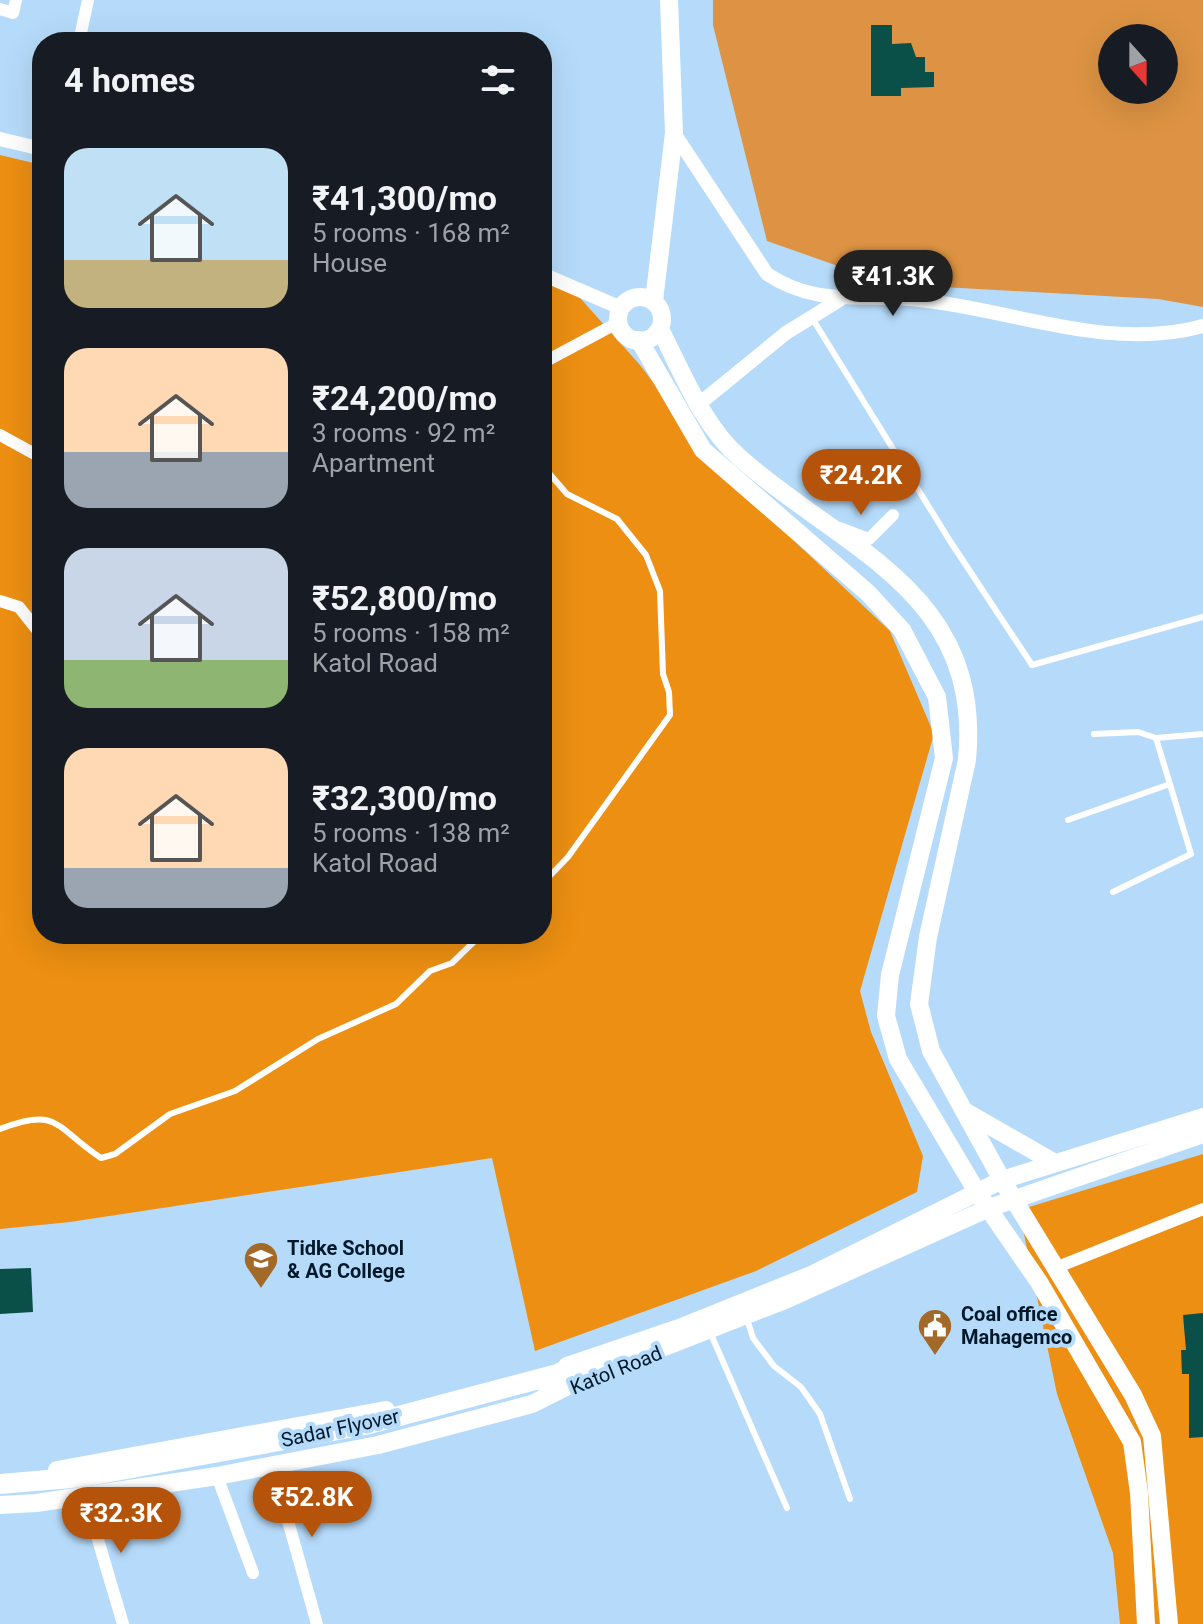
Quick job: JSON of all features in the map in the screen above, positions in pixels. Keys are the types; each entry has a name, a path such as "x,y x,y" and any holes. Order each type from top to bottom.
{"highway":[{"name":"Sadar Flyover","path":"0,1492 84,1484 369,1433 527,1389 558,1374 581,1371"},
{"name":"Sadar Flyover","path":"0,1484 83,1477 365,1425 527,1389"}],"main road":[{"path":"654,301 674,133 669,0"},
{"path":"1146,1624 1139,1493 1132,1442 1039,1282 977,1192 898,1059 886,1016 890,975 944,758 937,697 902,630 876,602 703,450 639,340 622,331 620,315 630,299 642,297 654,301 661,309 660,329 699,404 738,457 893,572 932,617 966,692 970,730 967,760 928,937 919,1004 931,1051 1002,1180 1133,1395 1152,1436 1169,1624"},
{"path":"639,340 651,338 660,329"},
{"path":"963,1110 1055,1163"},
{"name":"Katol Road","path":"0,1505 217,1476 447,1428 532,1404 581,1371 811,1275 1002,1180 1203,1117"},
{"name":"Katol Road","path":"0,1475 75,1469 581,1371 710,1332 989,1208 1203,1134"}],"street":[{"path":"0,9 13,13 16,0"},
{"path":"81,32 88,0"},
{"path":"674,133 767,274 790,289 841,299 918,299 1121,335 1171,335 1200,327"},
{"path":"0,139 32,147"},
{"path":"552,279 620,315"},
{"path":"699,404 786,333 841,299"},
{"path":"552,358 620,315"},
{"path":"0,435 32,453"},
{"path":"830,524 869,539 893,515"},
{"path":"0,601 19,607 32,623"},
{"path":"1055,1268 1203,1209"},
{"path":"272,1464 317,1624"},
{"path":"217,1476 253,1573"},
{"path":"85,1496 123,1624"}],"lane":[{"path":"812,318 1032,665 1203,617"},
{"path":"552,477 567,494 617,519 646,555 660,591 663,674 669,692 670,715 568,857 552,874"},
{"path":"1094,734 1138,732 1156,738 1203,734"},
{"path":"1156,738 1191,854"},
{"path":"1068,820 1170,784"},
{"path":"1113,892 1191,854 1203,852"},
{"path":"0,1129 40,1117 57,1122 101,1158 115,1154 170,1114 235,1091 318,1039 396,1004 430,971 452,963 472,944"},
{"path":"746,1317 753,1338 774,1366 801,1387 820,1414 850,1499"},
{"path":"710,1332 787,1508"}],"shaded area":[{"path":"713,0 1203,0 1203,307 1158,299 889,284 767,241 713,25"},
{"path":"0,155 32,163 32,944 552,944 552,285 573,290 640,365 720,471 890,631 934,734 860,991 871,1032 923,1156 917,1192 756,1271 535,1351 492,1158 70,1222 0,1229"},
{"path":"1203,1154 1203,1624 1120,1624 1113,1553 1057,1394 1019,1210"}],"building":[{"path":"871,25 892,25 892,44 911,43 916,57 925,57 925,72 934,72 934,87 901,88 901,96 871,96"},
{"path":"31,1268 33,1312 0,1314 0,1269"},
{"path":"1203,1313 1203,1437 1189,1438 1189,1374 1182,1374 1181,1350 1186,1350 1183,1315"}],"place":[{"name":"Tidke School & AG College","path":"261,1290"},
{"name":"Coal office Mahagemco","path":"935,1357"}]}
